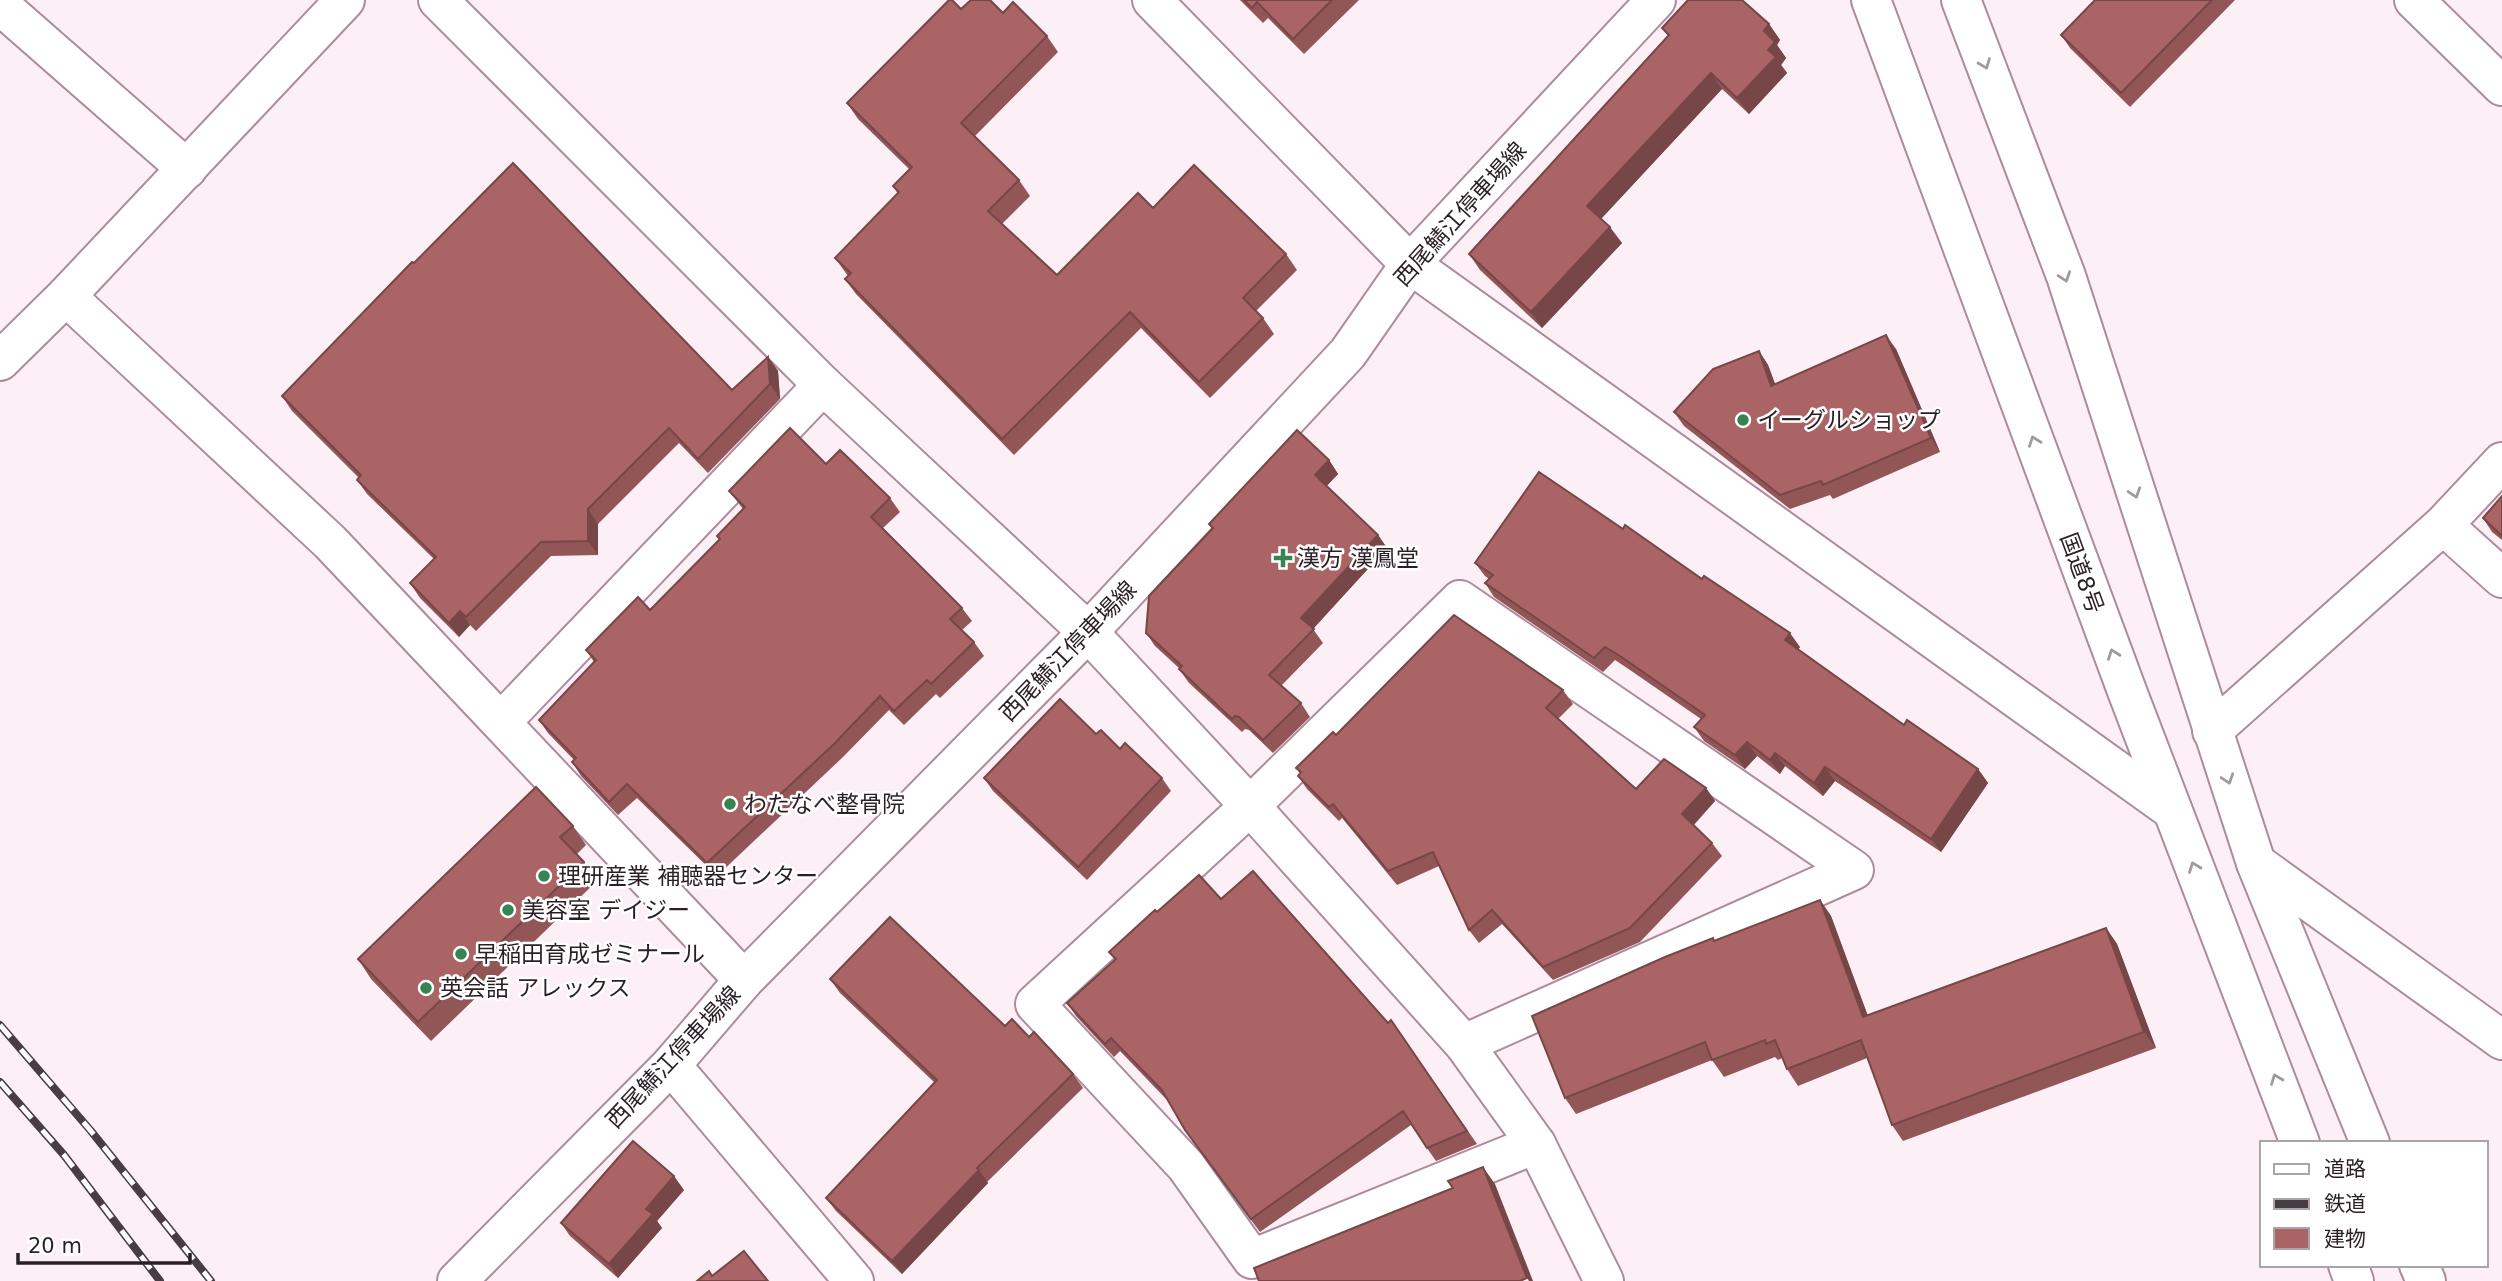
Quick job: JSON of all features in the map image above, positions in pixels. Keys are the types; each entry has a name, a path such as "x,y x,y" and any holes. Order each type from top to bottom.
{"main road":[{"path":"0,361 66,296 345,0"},
{"path":"438,0 822,385 1088,632 1250,806 1464,1044 1536,1144 1604,1281"},
{"path":"1152,0 1410,264 2172,810"},
{"name":"西尾鯖江停車場線","path":"457,1281 671,1065 744,980 1088,632 1348,353 1410,264 1656,0"},
{"name":"国道8号","path":"1871,0 2172,810 2300,1141"},
{"path":"1961,0 2066,276 2256,863 2369,1141"},
{"path":"2414,0 2502,86"},
{"path":"0,5 187,169"},
{"path":"66,296 330,542 744,980"},
{"path":"501,722 822,385"},
{"path":"2212,731 2443,525 2502,462"},
{"path":"2443,525 2502,578"},
{"path":"1464,1044 1854,870 1460,600 1250,806 1035,1004 1186,1166 1252,1259 1536,1144"},
{"path":"2256,863 2502,1040"},
{"path":"671,1065 854,1281"}],"building":[{"path":"949,0 961,9 971,0 990,0 1003,13 1013,2 1047,36 961,123 1019,180 988,211 1057,275 1138,193 1153,208 1194,165 1286,254 1243,298 1263,318 1199,382 1130,312 1002,439 845,279 851,273 835,258 899,192 893,186 912,167 847,103"},
{"path":"1244,0 1332,0 1293,39 1257,2 1252,8"},
{"path":"1688,0 1742,0 1769,24 1764,31 1775,42 1768,50 1776,57 1737,98 1711,73 1587,206 1610,227 1531,312 1469,254 1669,35 1662,28"},
{"path":"2095,0 2212,0 2121,93 2061,35"},
{"path":"513,163 732,390 768,357 770,384 698,459 669,428 588,509 588,541 541,542 466,617 460,611 449,623 410,583 436,557 357,480 361,475 282,396"},
{"path":"1886,335 1931,438 1823,485 1821,481 1780,495 1674,412 1713,369 1759,351 1771,386"},
{"path":"790,428 826,464 840,450 890,498 871,517 962,608 950,619 974,642 931,684 927,680 894,711 880,696 834,744 707,863 627,784 609,802 572,762 576,758 539,720 596,660 586,650 638,597 650,610 720,539 717,536 745,507 729,491"},
{"path":"1297,430 1329,460 1315,475 1378,535 1301,618 1314,629 1269,675 1301,703 1263,740 1239,717 1232,719 1179,669 1182,666 1146,633 1149,596 1213,528 1209,524"},
{"path":"1539,472 1623,529 1625,525 1702,579 1704,576 1790,633 1785,640 1904,725 1907,720 1978,769 1931,839 1825,767 1814,783 1775,753 1770,760 1747,742 1735,755 1694,727 1705,715 1620,656 1605,647 1594,658 1485,583 1493,575 1475,563"},
{"path":"2502,496 2502,536 2483,518"},
{"path":"1454,615 1563,690 1546,708 1636,789 1664,759 1706,788 1682,814 1712,843 1630,928 1543,967 1492,910 1469,930 1433,852 1388,871 1333,804 1329,807 1298,776 1301,772 1296,768 1333,732 1336,735"},
{"path":"1060,699 1096,734 1101,730 1120,749 1125,743 1162,778 1078,867 984,778"},
{"path":"536,787 573,826 560,837 584,862 418,1022 358,959"},
{"path":"1253,871 1388,1023 1391,1020 1467,1131 1427,1148 1403,1111 1251,1219 1185,1130 1162,1090 1111,1038 1105,1044 1067,1003 1116,959 1109,952 1199,875 1221,899"},
{"path":"1820,900 1863,1017 2106,928 2144,1032 1892,1125 1861,1040 1787,1069 1775,1040 1766,1044 1765,1040 1712,1060 1705,1042 1565,1098 1532,1016 1665,957"},
{"path":"890,917 1005,1026 1012,1019 1029,1037 1034,1032 1073,1074 977,1168 979,1170 892,1261 826,1198 937,1080 830,979"},
{"path":"633,1141 674,1176 646,1209 653,1214 609,1264 561,1223"},
{"path":"1483,1167 1527,1278 1520,1281 1259,1281 1254,1268 1453,1188 1448,1181"},
{"path":"744,1251 768,1281 697,1281 709,1271 712,1276"}],"railway":[{"path":"0,1025 91,1131 211,1281"},
{"path":"0,1082 64,1155 160,1281"}],"place":[{"name":"イーグルショップ","path":"1743,420"},
{"name":"漢方 漢鳳堂","path":"1283,558"},
{"name":"わたなべ整骨院","path":"730,804"},
{"name":"理研産業 補聴器センター","path":"544,876"},
{"name":"美容室 デイジー","path":"508,910"},
{"name":"早稲田育成ゼミナール","path":"461,954"},
{"name":"英会話 アレックス","path":"426,988"}]}
